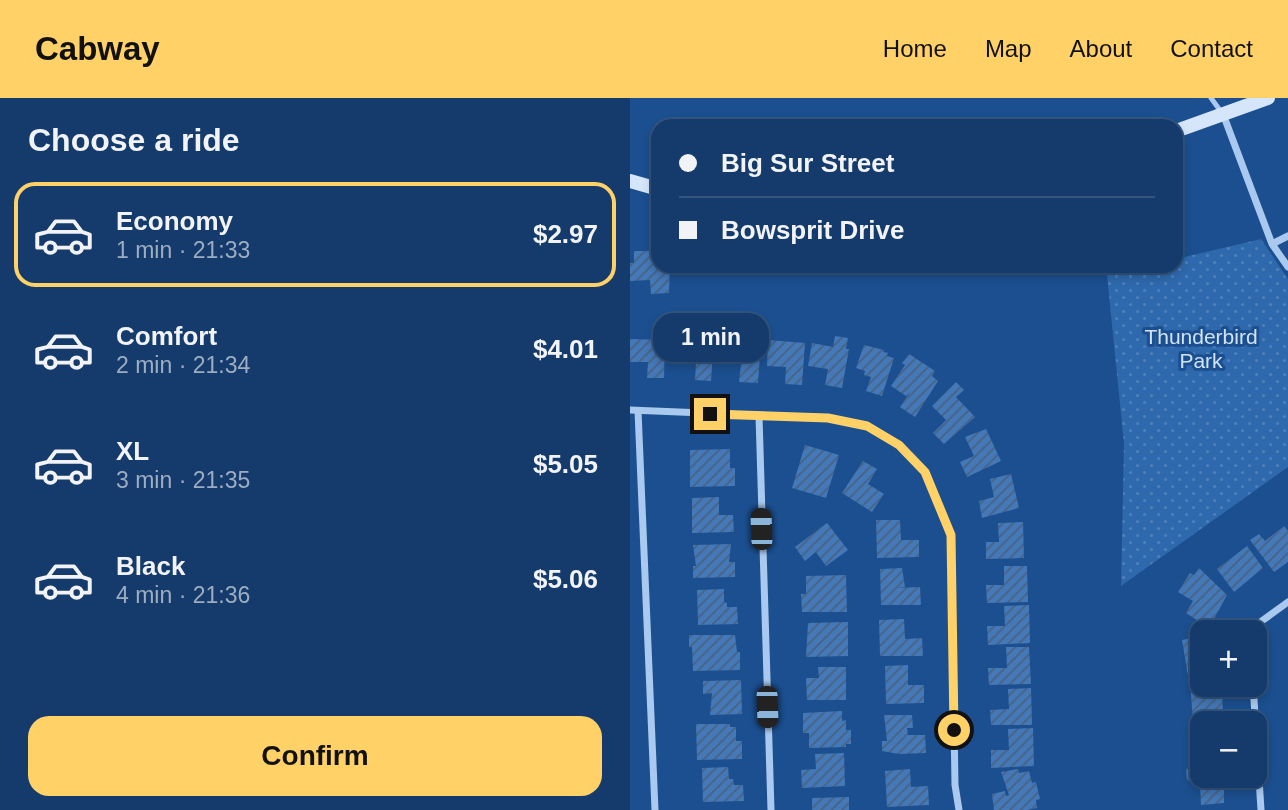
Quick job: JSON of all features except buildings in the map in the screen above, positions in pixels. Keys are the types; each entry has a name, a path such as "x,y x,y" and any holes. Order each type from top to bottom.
{"main road":[{"path":"1183,128 1268,98"},
{"path":"630,181 651,187"}],"street":[{"path":"1222,113 1272,244 1288,267"},
{"path":"1272,244 1288,236"},
{"path":"655,810 634,410 828,418 867,426 899,445 925,472 951,535 955,785 959,810"},
{"path":"759,416 771,810"},
{"path":"1263,620 1288,602"},
{"path":"1254,697 1261,810"}],"lane":[{"path":"1211,98 1222,113"}],"green space":[{"name":"Thunderbird Park","path":"1261,239 1288,279 1288,467 1121,586 1124,444 1107,275 1183,273 1183,257"}],"route":[{"path":"710,414 828,418 867,426 899,445 925,472 951,535 954,730"}]}
